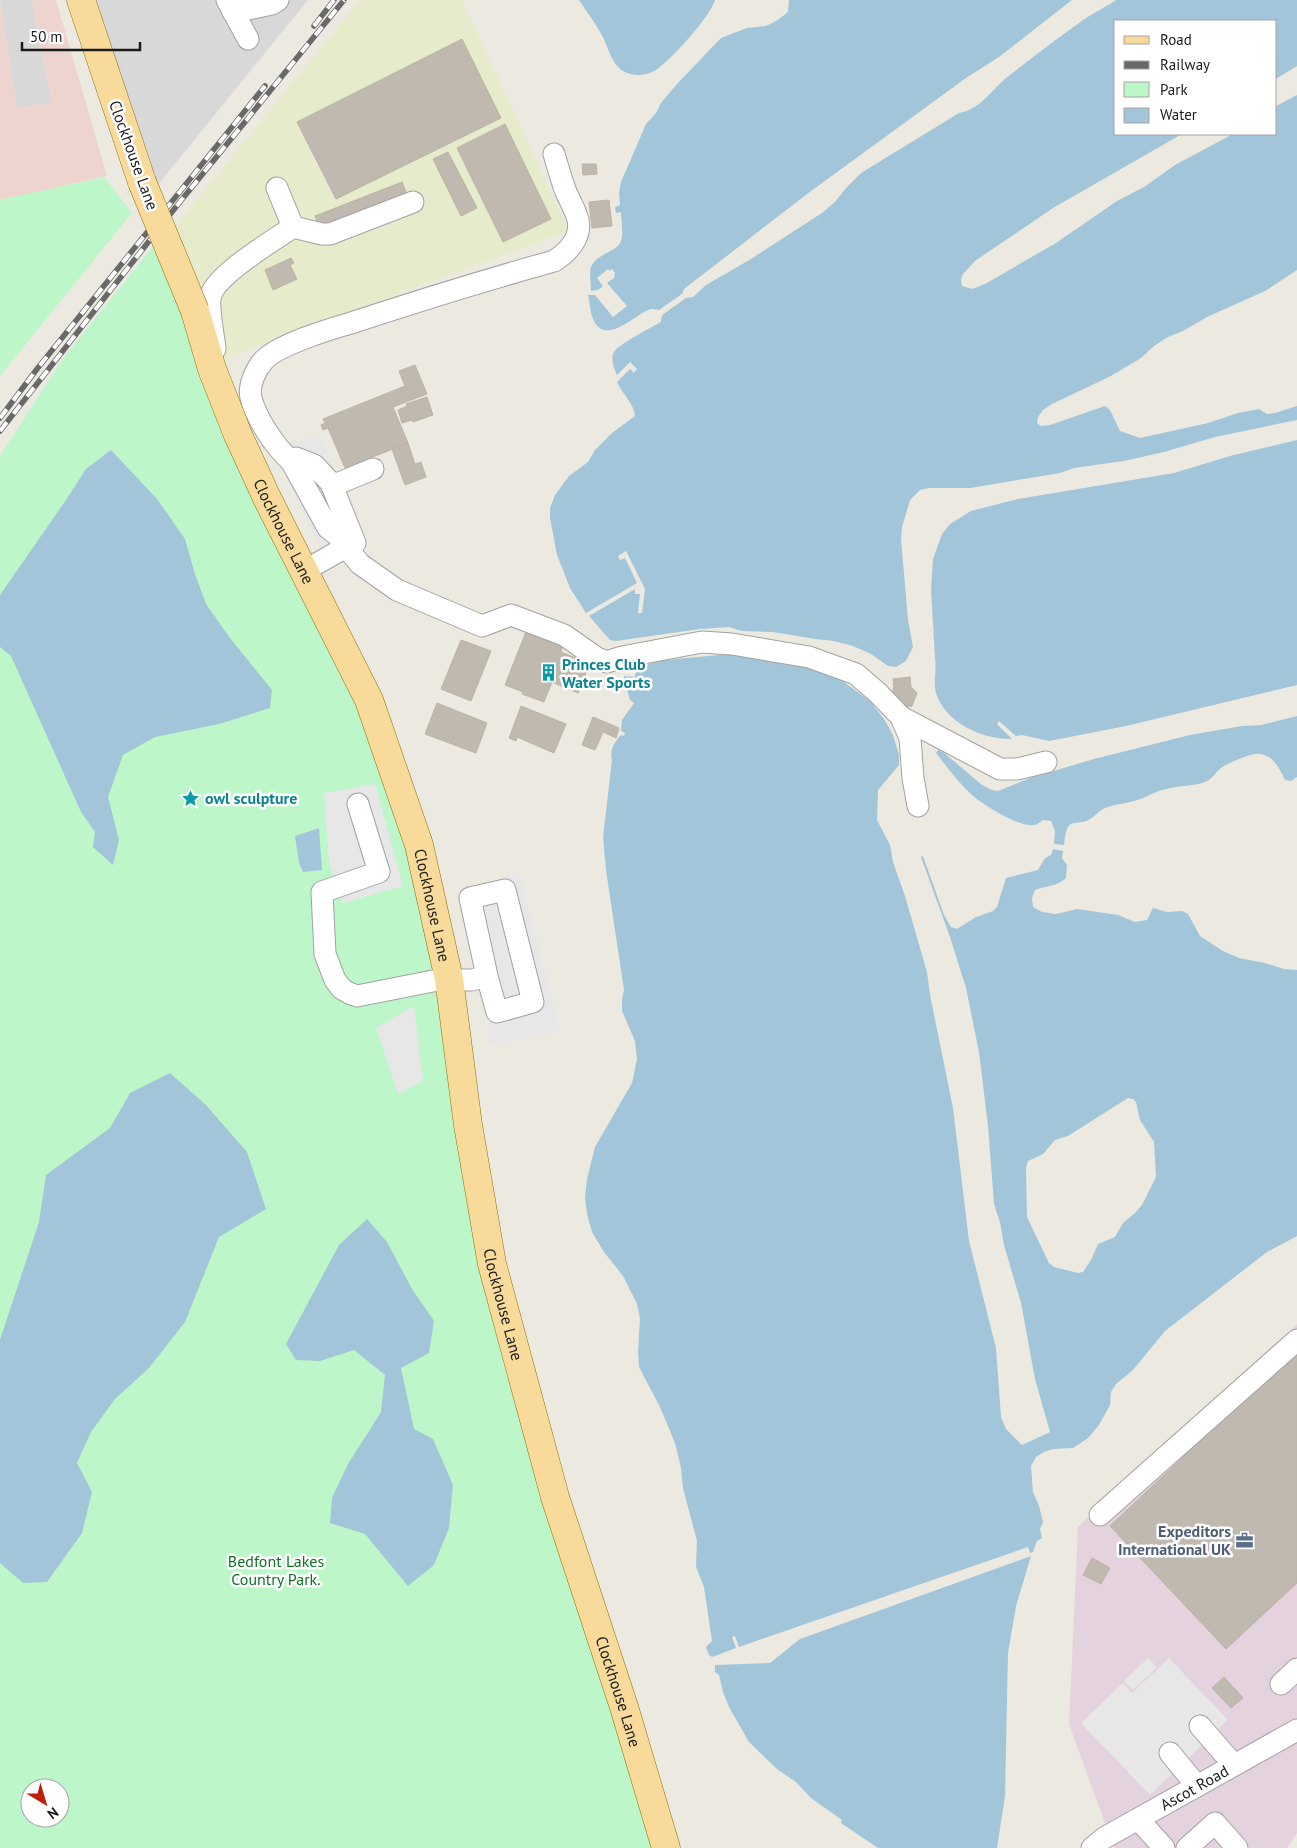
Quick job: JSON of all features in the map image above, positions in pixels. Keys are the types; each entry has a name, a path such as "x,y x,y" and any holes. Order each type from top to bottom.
{"main road":[{"name":"Clockhouse Lane","path":"81,0 142,182 195,311 212,369 238,435 267,498 369,700 419,845 449,979 468,1125 492,1264 555,1497 624,1707 666,1848"}],"street":[{"path":"248,39 230,6 272,4 278,0"},
{"path":"554,154 560,178 579,221 578,233 574,242 554,261 448,291 316,334 274,352 264,359 251,382 251,397 272,440 291,461 328,528 360,564 397,590 482,626 511,615 564,636 597,658 607,662 622,657 702,642 732,644 809,657 856,674 878,693 942,738 1000,769 1017,769 1046,762"},
{"path":"277,188 293,227"},
{"path":"212,369 215,348 210,297 214,288 231,271 293,227 330,234 413,202"},
{"path":"291,461 296,458 314,465 332,486 355,543 304,571"},
{"path":"332,486 373,469"},
{"path":"912,716 911,756 918,806"},
{"path":"911,756 917,747 927,741 942,738"},
{"path":"358,804 378,872 322,892 325,954 335,980 342,989 357,996 449,979 472,980 487,976"},
{"path":"505,890 533,1002 497,1012 487,976 470,898 505,890"},
{"path":"1100,1516 1297,1340"},
{"path":"1281,1684 1297,1670"},
{"path":"1200,1726 1234,1765"},
{"name":"Ascot Road","path":"1092,1848 1104,1838 1297,1730"},
{"path":"1170,1753 1198,1786"},
{"path":"1138,1819 1164,1848"},
{"path":"1187,1848 1215,1823 1237,1848"}],"shaded area":[{"path":"0,0 32,0 52,103 17,108"},
{"path":"32,0 56,0 107,176 0,200 1,4 17,108 52,103"},
{"path":"97,0 308,0 157,186 112,62"},
{"path":"320,435 367,551 329,569 274,448"},
{"path":"375,784 403,886 343,903 329,863 324,793"},
{"path":"520,873 561,1032 490,1045 483,989 456,891"},
{"path":"414,1006 423,1081 398,1094 376,1028"},
{"path":"1297,1324 1297,1833 1287,1848 1114,1848 1069,1724 1078,1527"},
{"path":"1148,1658 1157,1667 1133,1690 1124,1681"},
{"path":"1169,1658 1228,1720 1150,1795 1081,1723 1123,1683 1132,1693"}],"green space":[{"path":"360,0 462,0 569,231 222,359 171,231"},
{"path":"104,177 132,213 0,376 0,200"},
{"name":"Bedfont Lakes Country Park.","path":"155,244 206,379 360,712 409,850 440,1007 452,1108 472,1228 504,1366 540,1490 630,1762 653,1848 0,1848 0,456 62,360"}],"water":[{"path":"579,0 715,0 698,27 663,65 648,74 640,75 627,73 619,68 603,37"},
{"path":"789,0 1072,0 999,57 966,78 807,194 684,289 682,294 659,310 651,309 613,330 605,330 598,327 592,316 588,295 595,295 613,317 627,306 607,283 615,277 612,269 610,271 608,269 597,278 603,286 598,290 591,291 590,269 594,262 619,245 621,241 621,212 616,213 615,207 620,205 619,193 621,182 646,124 677,84 721,38 747,28 766,26 778,20 788,12"},
{"path":"1116,0 1297,0 1297,66 1277,78 1277,20 1114,20 1114,135 1180,135 1053,208 975,261 963,274 962,286 972,289 985,284 1056,243 1117,201 1144,187 1175,165 1231,135 1277,135 1277,105 1297,95 1297,270 1265,291 1168,337 1141,358 1111,376 1052,404 1043,410 1038,417 1037,423 1041,426 1050,425 1105,406 1110,410 1120,431 1140,438 1208,423 1238,413 1259,409 1267,414 1297,406 1297,420 1215,437 1124,461 1074,468 1060,473 970,488 929,488 920,490 910,500 902,527 901,539 908,620 913,647 906,661 896,667 888,666 871,654 853,646 834,641 773,632 742,631 729,627 700,629 616,641 610,640 589,616 635,589 635,594 640,594 638,613 642,613 645,589 626,551 618,556 620,560 625,558 637,583 586,613 570,588 557,555 550,508 555,495 569,476 588,462 595,450 612,433 635,416 632,407 617,382 630,369 634,373 637,369 630,362 617,375 612,361 614,352 629,340 661,322 662,315 686,298 693,297 706,285 751,259 822,213 835,202 861,173 959,113 979,104 1005,79 1084,20"},
{"path":"1297,440 1297,685 1126,726 1049,741 1022,735 1016,736 999,721 997,724 1012,739 1001,739 978,733 957,721 941,704 935,689 931,589 933,559 942,534 950,524 971,511 1018,499 1174,473 1230,456"},
{"path":"111,450 157,499 185,539 206,604 230,638 272,690 270,708 219,724 155,737 123,755 108,797 119,840 113,865 93,847 95,832 81,812 11,656 0,647 0,595 86,469"},
{"path":"752,652 833,674 870,701 884,719 893,735 899,755 899,765 878,790 877,820 890,845 893,862 927,972 953,1108 969,1241 996,1348 1001,1417 1006,1429 1022,1445 1050,1432 1035,1379 1021,1303 994,1204 988,1126 979,1052 966,988 921,857 923,856 944,915 951,927 957,929 976,917 993,911 997,907 1006,878 1038,870 1045,858 1051,855 1053,849 1063,851 1062,858 1067,865 1066,878 1055,884 1035,890 1032,898 1033,907 1042,912 1056,914 1077,909 1118,915 1135,922 1147,920 1153,908 1167,912 1182,911 1188,914 1200,936 1223,951 1239,958 1284,969 1297,970 1297,1236 1267,1252 1165,1331 1133,1370 1116,1384 1111,1392 1110,1405 1099,1425 1088,1438 1073,1448 1053,1449 1036,1457 1031,1466 1033,1492 1043,1522 1040,1529 1042,1538 1037,1541 1033,1552 1030,1553 1028,1547 739,1647 735,1636 732,1637 736,1648 712,1657 709,1655 706,1647 712,1641 704,1587 696,1567 697,1541 683,1488 681,1468 675,1443 660,1407 639,1367 640,1318 637,1304 623,1276 604,1252 592,1232 585,1197 587,1179 595,1147 632,1083 637,1059 635,1041 622,1011 624,990 606,870 603,837 612,760 611,753 617,740 621,735 624,736 625,733 621,731 622,720 634,703 630,700 624,676 635,677 636,667 665,660","holes":["1128,1098 1136,1102 1140,1120 1154,1142 1156,1177 1142,1205 1123,1223 1115,1237 1098,1244 1083,1272 1078,1273 1054,1267 1049,1263 1027,1217 1026,1168 1028,1161 1043,1154 1055,1140 1068,1136"]},
{"path":"1297,716 1297,777 1291,781 1285,780 1276,763 1269,757 1260,754 1252,755 1224,766 1213,777 1202,783 1162,790 1138,800 1102,809 1089,820 1071,824 1066,830 1064,845 1054,844 1055,831 1051,821 1043,820 1034,825 1020,823 977,799 962,785 936,753 938,750 943,752 982,785 998,791 1030,778 1094,759 1190,735 1242,726 1261,725"},
{"path":"319,828 322,870 303,872 299,863 295,836"},
{"path":"170,1073 206,1105 247,1152 266,1209 219,1237 185,1322 149,1368 115,1399 91,1432 77,1463 92,1492 82,1533 47,1582 23,1583 0,1563 0,1340 39,1222 46,1175 110,1128 130,1093"},
{"path":"367,1219 387,1242 412,1289 434,1321 429,1353 401,1368 414,1429 433,1439 453,1485 449,1528 434,1565 408,1586 365,1534 330,1523 332,1498 348,1464 381,1412 385,1375 354,1350 320,1361 296,1360 286,1344 339,1245"},
{"path":"1031,1556 1016,1606 1008,1653 1005,1796 997,1848 878,1848 841,1823 842,1820 811,1798 796,1782 777,1769 749,1742 729,1707 719,1675 715,1672 715,1665 770,1663 800,1639"}],"building":[{"path":"462,39 501,118 336,199 297,122"},
{"path":"505,124 551,219 503,242 457,148"},
{"path":"448,152 477,208 461,216 433,159"},
{"path":"582,164 596,164 597,174 583,175"},
{"path":"402,182 408,197 321,231 315,216"},
{"path":"609,200 612,226 592,228 589,202"},
{"path":"291,258 294,263 290,265 297,279 273,290 265,270"},
{"path":"415,365 427,394 393,407 408,443 345,468 328,428 323,430 321,425 325,423 323,419 405,386 399,371"},
{"path":"427,397 433,415 413,422 412,420 402,423 398,410 407,406 406,404"},
{"path":"408,443 415,464 421,462 426,477 405,485 392,449"},
{"name":"Princes Club Water Sports","path":"527,629 563,644 561,652 590,664 578,693 552,682 544,702 505,685"},
{"path":"461,640 491,651 471,701 441,689"},
{"path":"910,677 911,687 917,693 912,706 899,709 890,698 894,687 893,679"},
{"path":"437,703 487,723 476,753 425,734"},
{"name":"Princes Club Water Sports","path":"521,706 566,724 554,753 517,737 516,741 509,738"},
{"path":"593,717 619,728 616,738 603,732 595,750 582,745"},
{"path":"1297,1350 1297,1583 1226,1649 1110,1526"},
{"path":"1092,1558 1110,1568 1101,1584 1083,1575"},
{"path":"1224,1677 1243,1698 1231,1708 1212,1688"}],"railway":[{"path":"314,26 334,0"},
{"path":"0,431 179,203 344,0"},
{"path":"0,418 37,369 265,86"}],"place":[{"name":"Princes Club Water Sports","path":"548,673"},
{"name":"owl sculpture","path":"191,798"},
{"name":"Expeditors International UK","path":"1245,1540"}]}
